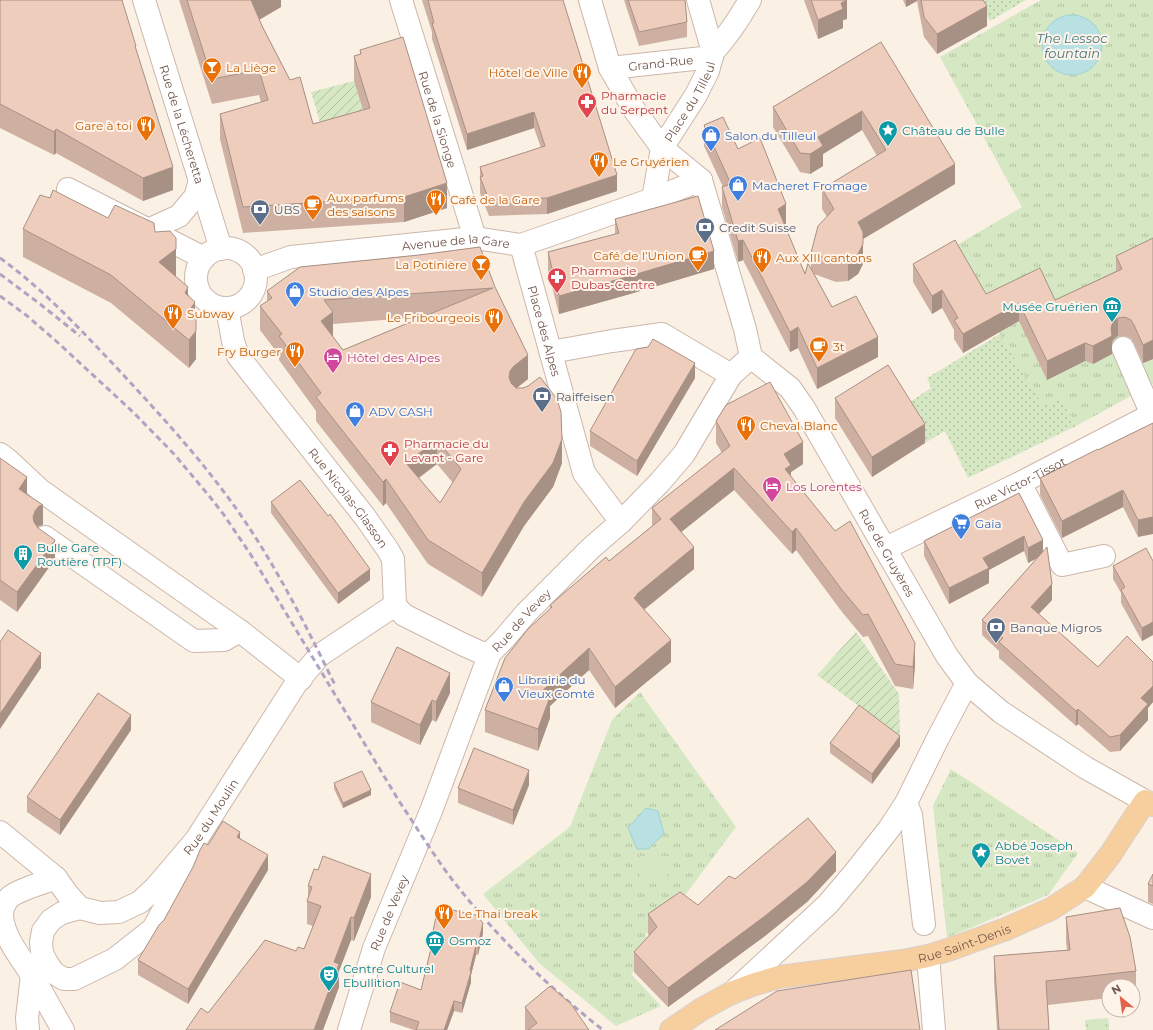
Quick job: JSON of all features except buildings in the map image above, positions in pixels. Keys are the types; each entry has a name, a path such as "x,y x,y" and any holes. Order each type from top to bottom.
{"main road":[{"name":"Rue Saint-Denis","path":"671,1030 702,1009 731,993 755,984 779,977 903,961 928,956 1006,929 1051,909 1085,887 1149,803"}],"street":[{"name":"Rue de la Lécheretta","path":"144,0 200,181 213,253"},
{"name":"Rue de la Sionge","path":"402,0 475,238"},
{"name":"Grand-Rue","path":"590,0 610,68 633,108 662,148"},
{"path":"698,0 712,55"},
{"path":"712,55 727,37 750,0"},
{"name":"Grand-Rue","path":"610,68 712,55"},
{"name":"Place du Tilleul","path":"653,199 662,148 696,95 708,71 712,55"},
{"name":"Place du Tilleul","path":"662,148 700,180"},
{"path":"653,199 700,180 745,329 750,357"},
{"path":"148,230 179,216 195,198 200,181"},
{"path":"68,189 148,230 213,253"},
{"name":"Avenue de la Gare","path":"254,270 291,257 475,238 521,245 653,199"},
{"name":"Place des Alpes","path":"521,245 584,473 621,522"},
{"path":"229,249 241,254 251,262 254,270 256,279 250,296 235,307 216,307 207,302 196,286 198,266 213,253 229,249"},
{"name":"Rue Nicolas-Glasson","path":"226,308 233,341 238,356 365,517 388,550 393,559 395,605"},
{"path":"550,352 612,340 662,334 731,375"},
{"path":"1123,348 1152,415"},
{"name":"Rue de Vevey","path":"349,1030 374,948 431,811 490,653 526,613 591,548 621,522 660,482 684,454 731,375 750,357"},
{"name":"Rue de Gruyères","path":"750,357 790,388 804,408 947,656 967,683 1011,719 1086,768 1149,803"},
{"path":"538,387 556,374"},
{"name":"Rue Victor-Tissot","path":"886,548 1020,483 1152,415"},
{"path":"0,454 40,490 240,631 301,679"},
{"path":"0,472 40,490"},
{"path":"1020,483 1062,566 1104,556"},
{"path":"45,537 194,641 224,640 240,631"},
{"path":"395,605 404,615 464,645 482,652 490,653"},
{"name":"Rue du Moulin","path":"80,908 100,913 118,912 140,902 156,887 196,840 297,682 320,655 395,605"},
{"name":"Rue Saint-Denis","path":"731,993 828,904 889,829 906,803 967,683"},
{"path":"906,803 911,815 924,924"},
{"path":"0,832 56,878 68,895 80,908 62,914 51,920 43,932 41,942 42,953 54,973 64,979 74,979 115,959 153,929 182,876 196,840"},
{"path":"56,878 24,890 9,898 4,906 2,916 5,929 12,943 63,1030"},
{"path":"1085,887 1153,918"},
{"path":"928,956 934,1030"},
{"path":"28,1030 27,1018 32,975"}],"green space":[{"path":"976,0 1026,0 990,21"},
{"path":"1041,0 1153,0 1153,384 1076,426 1061,398 1043,406 1000,334 952,248 1022,207 940,57"},
{"path":"354,81 370,133 327,146 311,92"},
{"path":"1000,334 1043,405 1061,398 1076,426 968,478 945,431 925,443 902,407 931,388 927,378"},
{"path":"856,632 899,694 900,737 817,675"},
{"path":"640,692 736,827 671,914 645,935 654,946 631,974 661,1006 616,1026 539,963 483,894 570,827 612,720"},
{"path":"951,769 1078,853 1048,895 947,938 933,806"},
{"path":"640,856 668,856 667,884 639,883"},
{"path":"1108,1018 1109,1030 1086,1030 1085,1020"}],"water":[{"name":"The Lessoc fountain","path":"1066,15 1078,15 1089,20 1097,28 1102,39 1100,57 1089,70 1078,75 1066,75 1055,70 1047,62 1042,51 1042,39 1047,28 1055,20"},
{"path":"646,808 658,811 664,834 648,849 637,849 628,828"}],"railway":[{"path":"0,258 46,296 88,337 159,413 214,479 243,518 286,588 335,685"},
{"path":"0,274 80,336"},
{"path":"0,296 26,315 55,340 133,412 174,454 210,497 251,555 399,801 454,882 506,942 543,979 603,1030"}],"place":[{"name":"La Liège","path":"212,84"},
{"name":"Hôtel de Ville","path":"582,89"},
{"name":"Pharmacie du Serpent","path":"587,119"},
{"name":"Gare à toi","path":"146,142"},
{"name":"Château de Bulle","path":"888,147"},
{"name":"Salon du Tilleul","path":"711,152"},
{"name":"Le Gruyérien","path":"599,178"},
{"name":"Macheret Fromage","path":"738,202"},
{"name":"Café de la Gare","path":"436,216"},
{"name":"Aux parfums des saisons","path":"313,221"},
{"name":"UBS","path":"260,226"},
{"name":"Credit Suisse","path":"705,244"},
{"name":"Café de l’Union","path":"698,272"},
{"name":"Aux XIII cantons","path":"762,274"},
{"name":"La Potinière","path":"481,281"},
{"name":"Pharmacie Dubas-Centre","path":"557,294"},
{"name":"Studio des Alpes","path":"295,308"},
{"name":"Musée Gruérien","path":"1112,323"},
{"name":"Subway","path":"173,330"},
{"name":"Le Fribourgeois","path":"494,334"},
{"name":"3t","path":"819,363"},
{"name":"Fry Burger","path":"295,368"},
{"name":"Hôtel des Alpes","path":"333,374"},
{"name":"Raiffeisen","path":"542,413"},
{"name":"ADV CASH","path":"355,428"},
{"name":"Cheval Blanc","path":"746,442"},
{"name":"Pharmacie du Levant - Gare","path":"390,467"},
{"name":"Los Lorentes","path":"772,503"},
{"name":"Gaia","path":"961,540"},
{"name":"Bulle Gare Routière (TPF)","path":"23,571"},
{"name":"Banque Migros","path":"996,644"},
{"name":"Librairie du Vieux Comté","path":"504,703"},
{"name":"Abbé Joseph Bovet","path":"981,869"},
{"name":"Le Thai break","path":"444,930"},
{"name":"Osmoz","path":"435,957"},
{"name":"Centre Culturel Ebullition","path":"329,992"}]}
